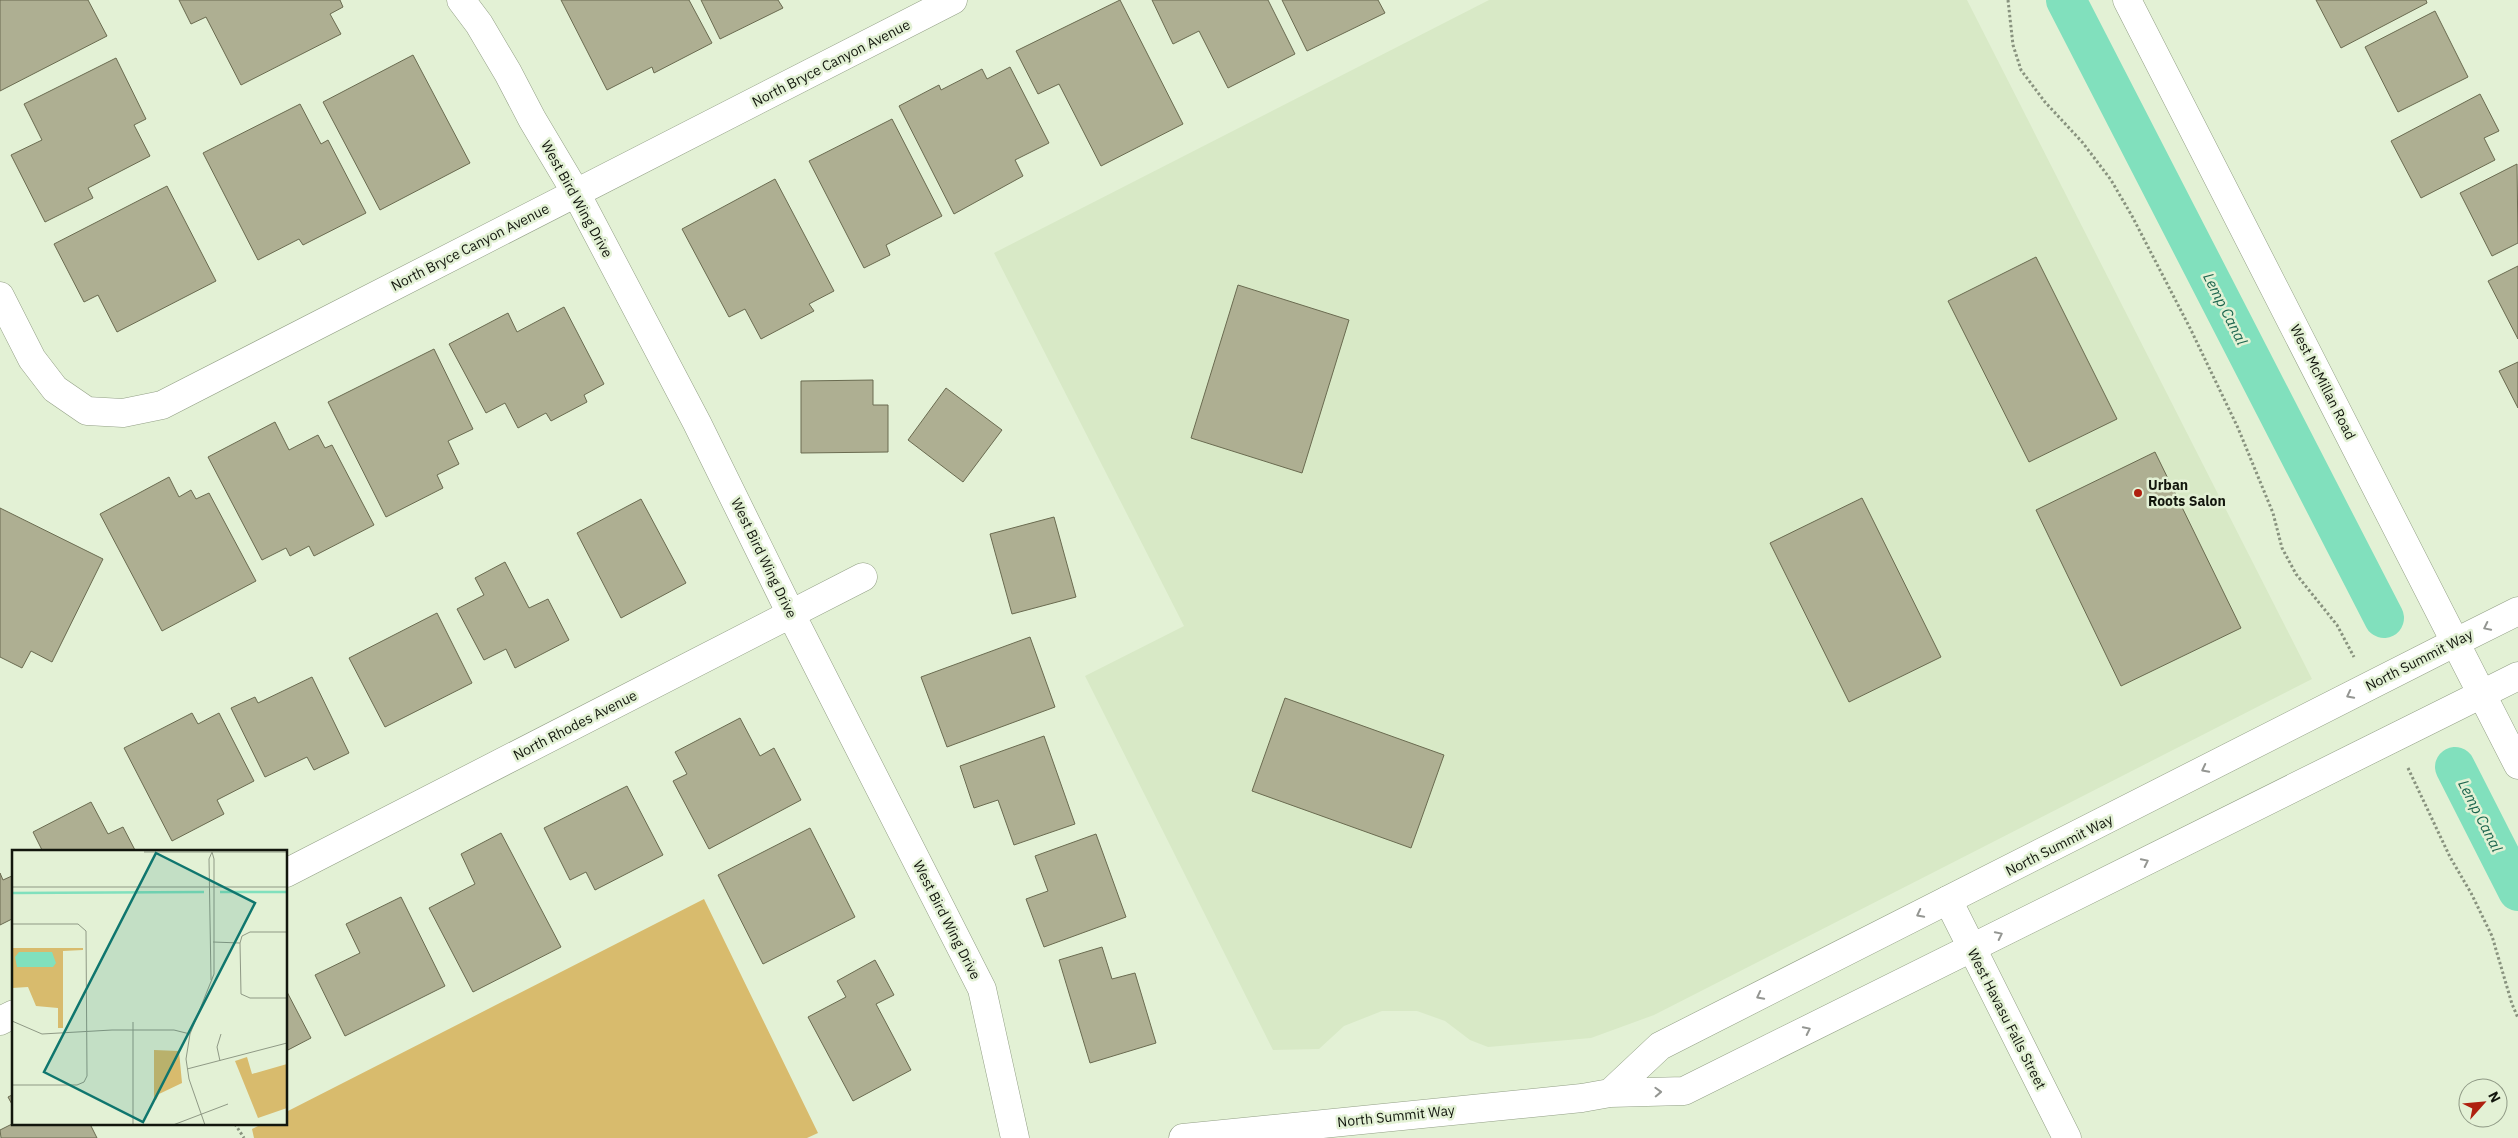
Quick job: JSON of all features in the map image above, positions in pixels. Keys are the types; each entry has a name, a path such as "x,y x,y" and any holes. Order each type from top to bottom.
{"street":[{"name":"West Bird Wing Drive","path":"461,0 494,48 532,119 576,193 697,423 791,614 982,989 1015,1138"},
{"name":"North Bryce Canyon Avenue","path":"0,296 32,359 55,389 87,411 123,413 162,406 953,0"},
{"name":"West McMillan Road","path":"2127,0 2518,765"},
{"name":"North Rhodes Avenue","path":"288,872 863,577"},
{"name":"North Summit Way","path":"1610,1093 1660,1046 2518,611"},
{"name":"North Summit Way","path":"1183,1138 1582,1098 1610,1093 1684,1091 2518,676"},
{"name":"West Havasu Falls Street","path":"1948,900 2067,1138"},
{"path":"0,1021 12,1015"}],"path":[{"path":"2008,0 2013,45 2021,70 2044,102 2111,180 2132,216 2191,330 2238,428 2273,514 2284,553 2296,574 2337,625 2357,663"},
{"path":"2405,763 2450,858 2472,892 2492,936 2518,1018"},
{"path":"235,1126 244,1138"}],"shaded area":[{"path":"1489,0 1967,0 2312,679 1654,1015 1591,1038 1488,1047 1470,1040 1445,1021 1417,1011 1382,1011 1344,1026 1319,1049 1273,1050 1085,676 1184,626 994,253"},
{"path":"704,899 818,1133 807,1138 254,1138 252,1129 258,1126 288,1126 288,1111"}],"building":[{"path":"0,0 88,0 107,36 0,91"},
{"path":"179,0 340,0 343,7 330,14 341,34 241,85 206,17 191,24"},
{"path":"561,0 689,0 712,43 654,73 652,67 607,90"},
{"path":"701,0 778,0 783,8 720,39"},
{"path":"1120,0 1183,124 1101,166 1059,84 1038,94 1016,51"},
{"path":"1152,0 1268,0 1295,54 1228,88 1199,31 1173,44"},
{"path":"1282,0 1378,0 1385,13 1307,51"},
{"path":"2316,0 2426,0 2427,3 2341,48"},
{"path":"2435,11 2468,77 2398,112 2365,47"},
{"path":"413,55 470,163 380,210 323,102"},
{"path":"116,58 146,119 134,125 150,156 88,188 93,198 45,222 11,155 42,140 24,104"},
{"path":"1010,67 1049,143 1015,160 1023,176 954,214 899,106 939,85 941,90 982,69 987,79"},
{"path":"2480,94 2499,131 2484,138 2495,160 2421,198 2391,141"},
{"path":"300,104 321,144 328,140 366,213 303,245 299,239 258,260 203,153"},
{"path":"892,119 942,216 886,245 890,255 864,268 809,161"},
{"path":"2517,164 2518,243 2492,256 2460,193"},
{"path":"775,179 834,291 809,304 814,311 761,339 745,309 729,317 682,229"},
{"path":"167,186 216,281 117,332 98,295 84,302 54,244"},
{"path":"2036,257 2117,419 2029,462 1948,301"},
{"path":"2518,266 2518,339 2488,281"},
{"path":"1238,285 1349,320 1302,473 1191,438"},
{"path":"564,307 604,384 584,395 587,402 551,421 546,413 518,428 505,403 486,413 449,344 508,313 517,332"},
{"path":"434,349 473,429 448,441 459,464 437,475 443,488 386,517 328,402"},
{"path":"2518,362 2518,408 2499,371"},
{"path":"873,380 873,405 888,405 888,452 801,453 801,381"},
{"path":"946,388 1002,430 963,482 908,440"},
{"path":"275,422 289,450 318,435 325,448 332,445 374,525 314,556 309,546 290,556 286,548 262,560 208,457"},
{"path":"2155,452 2241,628 2121,686 2036,510"},
{"path":"169,477 179,497 191,490 196,499 209,493 256,581 162,631 100,514"},
{"path":"1862,498 1941,657 1849,702 1770,543"},
{"path":"641,499 686,583 621,618 577,533"},
{"path":"0,508 103,559 52,662 31,651 22,668 0,657"},
{"path":"1054,517 1076,597 1012,614 990,534"},
{"path":"505,562 529,608 548,599 569,640 515,668 506,649 484,660 457,609 484,595 475,578"},
{"path":"437,613 472,683 385,727 349,658"},
{"path":"1030,637 1055,707 947,747 921,677"},
{"path":"312,677 349,753 314,770 307,757 265,777 231,708 255,697 258,703"},
{"path":"1285,698 1444,755 1411,848 1252,791"},
{"path":"192,713 198,724 219,713 254,781 217,800 224,814 172,841 124,748"},
{"path":"740,718 760,756 774,748 801,800 709,849 673,781 687,774 675,752"},
{"path":"1044,736 1075,824 1014,845 998,800 974,808 960,766"},
{"path":"627,786 663,855 595,890 586,872 570,880 544,828"},
{"path":"91,802 108,834 123,827 135,850 42,850 33,832"},
{"path":"810,828 855,917 763,964 718,875"},
{"path":"501,833 561,947 473,992 429,908 475,884 461,854"},
{"path":"1096,834 1126,917 1044,947 1026,899 1048,891 1035,856"},
{"path":"0,873 3,880 12,876 12,919 0,925"},
{"path":"401,897 445,986 345,1036 315,975 360,953 346,924"},
{"path":"1102,947 1112,979 1135,973 1156,1043 1090,1063 1059,960"},
{"path":"875,960 894,995 876,1004 911,1070 853,1101 808,1017 846,997 837,981"},
{"path":"288,994 311,1038 288,1050"},
{"path":"12,1095 12,1104 8,1097"},
{"path":"12,1124 12,1126 91,1126 97,1138 1,1138 0,1130"}],"waterway":[{"name":"Lemp Canal","path":"2066,0 2384,618"},
{"name":"Lemp Canal","path":"2455,767 2518,891"}],"place":[{"name":"Urban Roots Salon","path":"2138,493"}]}
